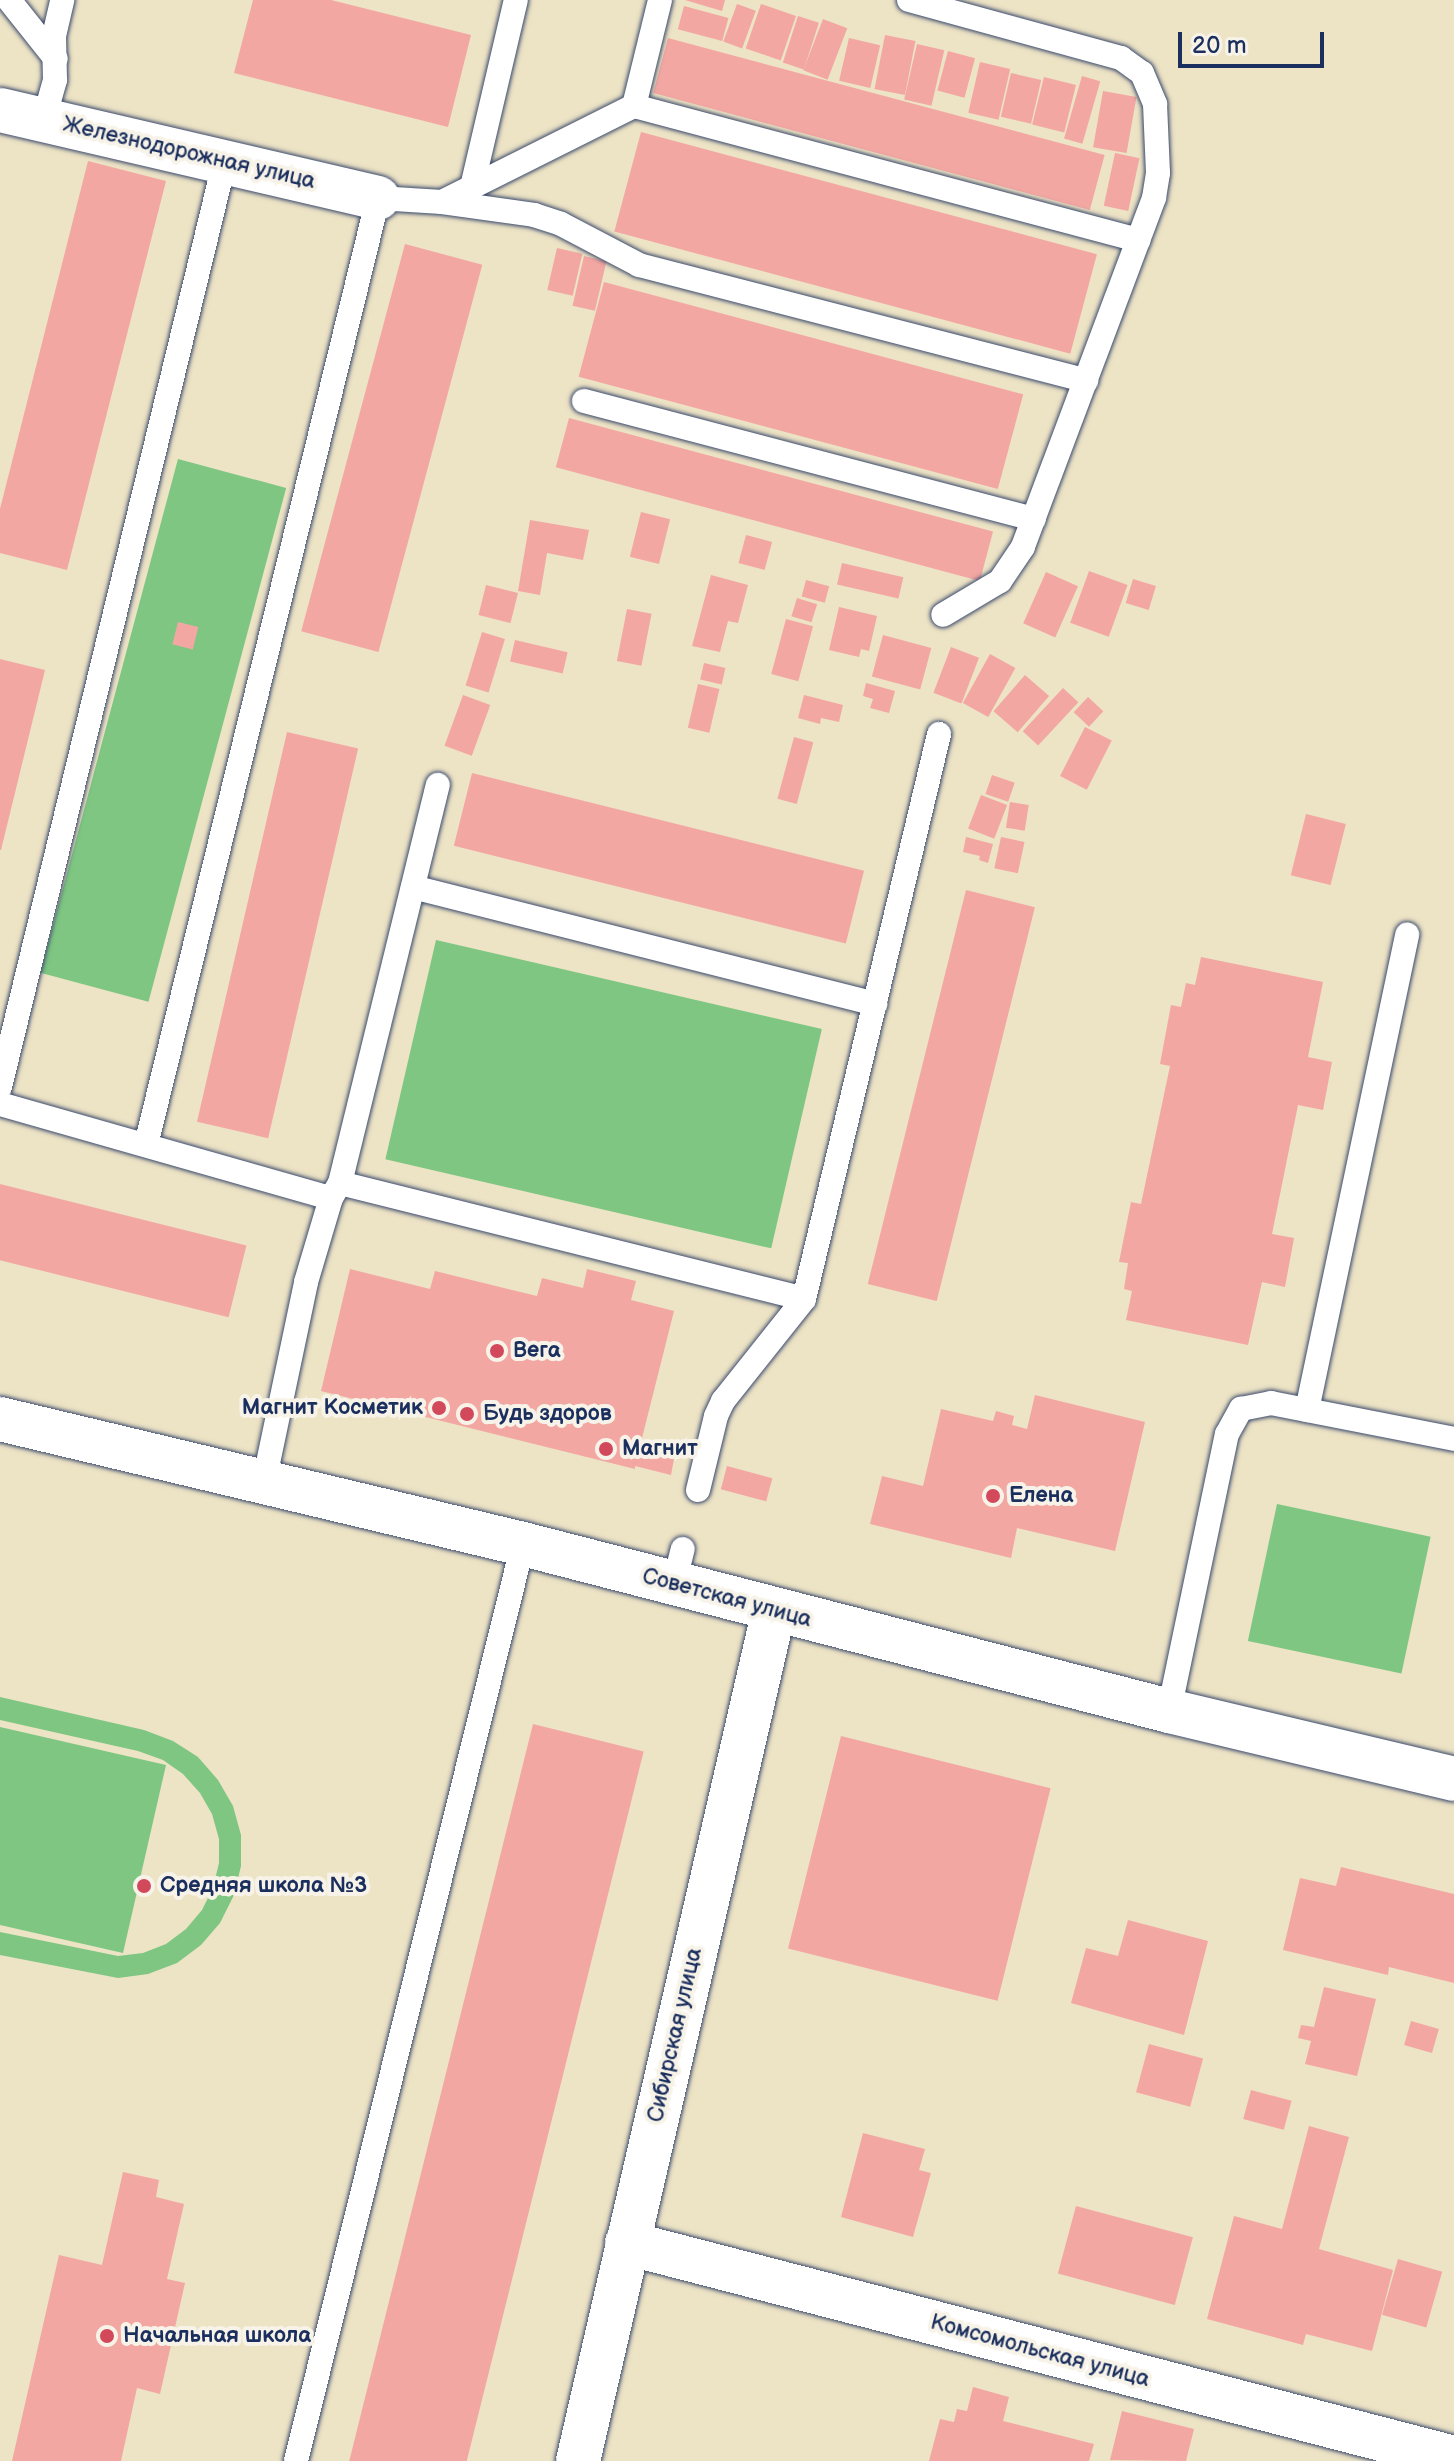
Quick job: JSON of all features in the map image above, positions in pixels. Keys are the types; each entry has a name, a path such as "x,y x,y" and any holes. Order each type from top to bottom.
{"street":[{"name":"Железнодорожная улица","path":"0,110 378,198"},
{"name":"Советская улица","path":"0,1419 523,1544 678,1566 774,1610 1169,1711 1454,1779"},
{"name":"Сибирская улица","path":"578,2461 774,1610"},
{"name":"Комсомольская улица","path":"627,2243 1454,2458"}],"lane":[{"path":"9,0 56,59"},
{"path":"44,119 55,80 54,36 62,0"},
{"path":"472,187 516,0"},
{"path":"634,106 660,0"},
{"path":"909,0 1121,58 1142,73 1155,104 1158,173 1154,198 1023,547 1000,581 943,615"},
{"path":"442,202 634,106 1138,240"},
{"path":"0,1087 225,160"},
{"path":"146,1145 378,198 442,202 534,215 561,224 639,265 1086,381"},
{"path":"584,401 1034,519"},
{"path":"698,1490 716,1416 723,1401 804,1299 939,734"},
{"path":"264,1482 306,1282 336,1190 438,785"},
{"path":"413,887 875,1004"},
{"path":"1307,1410 1407,934"},
{"path":"0,1104 146,1145 804,1299"},
{"path":"1169,1711 1232,1421 1241,1409 1255,1403 1307,1410 1454,1439"},
{"path":"296,2461 523,1544"}],"green space":[{"path":"178,459 286,488 148,1002 40,973"},
{"path":"436,940 822,1029 771,1248 385,1159"},
{"path":"1277,1504 1431,1537 1401,1674 1248,1641"},
{"path":"0,1697 144,1730 173,1741 198,1757 218,1780 233,1806 241,1835 241,1866 234,1895 220,1923 201,1945 177,1963 148,1974 118,1978 0,1955 0,1932 118,1956 143,1953 166,1944 186,1929 202,1910 213,1888 219,1863 219,1839 212,1814 200,1793 183,1774 163,1760 138,1751 0,1720"},
{"path":"0,1727 166,1765 123,1953 0,1925"}],"building":[{"path":"253,0 331,0 471,35 448,127 234,73"},
{"path":"685,0 725,0 722,11"},
{"path":"737,4 756,11 742,48 723,42"},
{"path":"761,4 796,16 781,60 746,48"},
{"path":"684,6 728,18 722,41 678,29"},
{"path":"798,16 819,23 804,69 783,63"},
{"path":"823,19 847,28 828,80 803,70"},
{"path":"885,35 915,41 905,95 875,89"},
{"path":"668,38 1105,155 1090,210 653,93"},
{"path":"849,38 880,45 870,88 839,81"},
{"path":"917,44 944,50 931,106 904,100"},
{"path":"948,51 975,58 964,98 937,91"},
{"path":"980,62 1010,69 999,120 968,113"},
{"path":"1011,73 1041,80 1031,124 1001,117"},
{"path":"1082,76 1100,81 1082,144 1064,138"},
{"path":"1044,77 1076,85 1064,133 1032,125"},
{"path":"1103,91 1136,97 1127,153 1093,147"},
{"path":"641,132 1097,254 1070,354 614,231"},
{"path":"1115,153 1139,158 1128,211 1104,206"},
{"path":"88,161 166,181 67,570 0,553 0,509"},
{"path":"405,244 482,265 378,652 301,631"},
{"path":"557,248 582,254 573,296 547,290"},
{"path":"584,256 606,261 595,311 573,306"},
{"path":"604,282 1023,394 998,489 579,377"},
{"path":"569,418 993,532 980,581 556,467"},
{"path":"641,512 670,519 659,564 630,557"},
{"path":"530,520 589,530 583,560 547,553 540,595 518,591"},
{"path":"746,535 772,542 765,570 738,563"},
{"path":"842,563 903,577 898,599 837,584"},
{"path":"1089,571 1128,585 1109,637 1070,623"},
{"path":"1046,572 1078,586 1055,637 1023,623"},
{"path":"711,575 748,585 738,623 728,621 720,652 692,646"},
{"path":"1133,579 1156,586 1149,610 1126,603"},
{"path":"806,580 829,586 825,603 802,596"},
{"path":"486,585 518,593 511,623 479,615"},
{"path":"797,598 817,604 812,622 791,616"},
{"path":"839,607 877,616 869,651 861,649 859,657 829,650"},
{"path":"627,609 652,614 641,666 617,661"},
{"path":"786,619 813,626 798,681 771,674"},
{"path":"178,622 198,627 193,649 172,644"},
{"path":"482,632 505,639 489,693 466,686"},
{"path":"883,635 931,648 920,689 872,677"},
{"path":"515,640 568,652 563,674 510,661"},
{"path":"951,647 979,658 961,703 933,693"},
{"path":"990,654 1015,668 988,717 963,703"},
{"path":"0,659 45,670 1,850 0,850"},
{"path":"704,663 725,668 722,685 700,680"},
{"path":"1025,675 1049,696 1018,732 994,711"},
{"path":"866,683 895,691 889,713 870,708 873,699 863,696"},
{"path":"698,684 719,689 709,733 688,728"},
{"path":"1063,688 1078,702 1038,745 1023,731"},
{"path":"463,695 490,705 472,756 445,746"},
{"path":"804,695 843,705 839,722 821,718 820,724 798,718"},
{"path":"1088,697 1103,711 1089,727 1074,712"},
{"path":"1085,727 1112,741 1087,790 1060,776"},
{"path":"287,732 358,748 268,1138 197,1122"},
{"path":"794,737 813,742 797,804 777,799"},
{"path":"472,773 864,871 846,944 454,846"},
{"path":"992,775 1015,783 1008,802 985,794"},
{"path":"981,795 1007,805 994,839 968,829"},
{"path":"1010,802 1029,805 1025,831 1006,828"},
{"path":"1306,814 1346,824 1331,885 1291,875"},
{"path":"966,837 993,844 988,863 979,860 980,856 963,852"},
{"path":"1001,837 1024,842 1018,873 994,868"},
{"path":"966,890 1035,907 937,1301 868,1284"},
{"path":"1201,957 1323,982 1308,1057 1332,1062 1323,1110 1298,1105 1272,1234 1294,1238 1285,1287 1262,1282 1248,1345 1126,1320 1132,1291 1124,1289 1128,1263 1119,1262 1131,1202 1141,1204 1170,1066 1160,1064 1171,1005 1181,1007 1186,983 1195,985"},
{"path":"0,1184 246,1245 229,1317 0,1260"},
{"name":"Вега","path":"350,1269 430,1289 435,1271 537,1296 542,1278 583,1288 587,1269 636,1281 631,1300 674,1311 639,1450 674,1459 671,1475 635,1466 635,1469 321,1391"},
{"path":"1035,1395 1145,1422 1115,1551 1017,1528 1011,1558 870,1524 882,1476 923,1486 941,1409 993,1421 996,1411 1014,1416 1012,1425 1027,1429"},
{"path":"727,1466 772,1478 766,1501 721,1489"},
{"path":"533,1724 644,1752 467,2461 349,2461"},
{"path":"841,1736 1051,1788 998,2001 788,1948"},
{"path":"1341,1867 1454,1894 1454,1983 1389,1967 1388,1975 1283,1950 1300,1878 1336,1886"},
{"path":"1128,1920 1208,1941 1184,2035 1071,2003 1086,1948 1118,1956"},
{"path":"1324,1987 1376,1999 1357,2076 1305,2064 1311,2041 1298,2038 1301,2025 1314,2027"},
{"path":"1411,2021 1439,2029 1432,2053 1404,2045"},
{"path":"1149,2044 1203,2058 1190,2107 1136,2092"},
{"path":"1251,2090 1292,2101 1284,2130 1243,2119"},
{"path":"1309,2126 1349,2137 1319,2249 1393,2270 1372,2351 1306,2334 1303,2345 1207,2319 1234,2216 1282,2229"},
{"path":"863,2133 925,2149 919,2170 931,2173 913,2237 841,2217"},
{"name":"Начальная школа","path":"123,2172 159,2180 156,2197 184,2204 167,2279 185,2283 160,2394 137,2388 121,2461 12,2461 59,2255 102,2265"},
{"path":"1076,2206 1193,2237 1175,2305 1058,2274"},
{"path":"1398,2259 1442,2272 1426,2327 1382,2315"},
{"path":"973,2387 1009,2397 1003,2421 1094,2444 1089,2461 929,2461 940,2419 954,2422 957,2409 967,2411"},
{"path":"1122,2411 1194,2429 1186,2461 1110,2460"}],"place":[{"name":"Вега","path":"497,1351"},
{"name":"Магнит Косметик","path":"439,1408"},
{"name":"Будь здоров","path":"467,1414"},
{"name":"Магнит","path":"606,1449"},
{"name":"Елена","path":"993,1496"},
{"name":"Средняя школа №3","path":"144,1886"},
{"name":"Начальная школа","path":"107,2336"}]}
